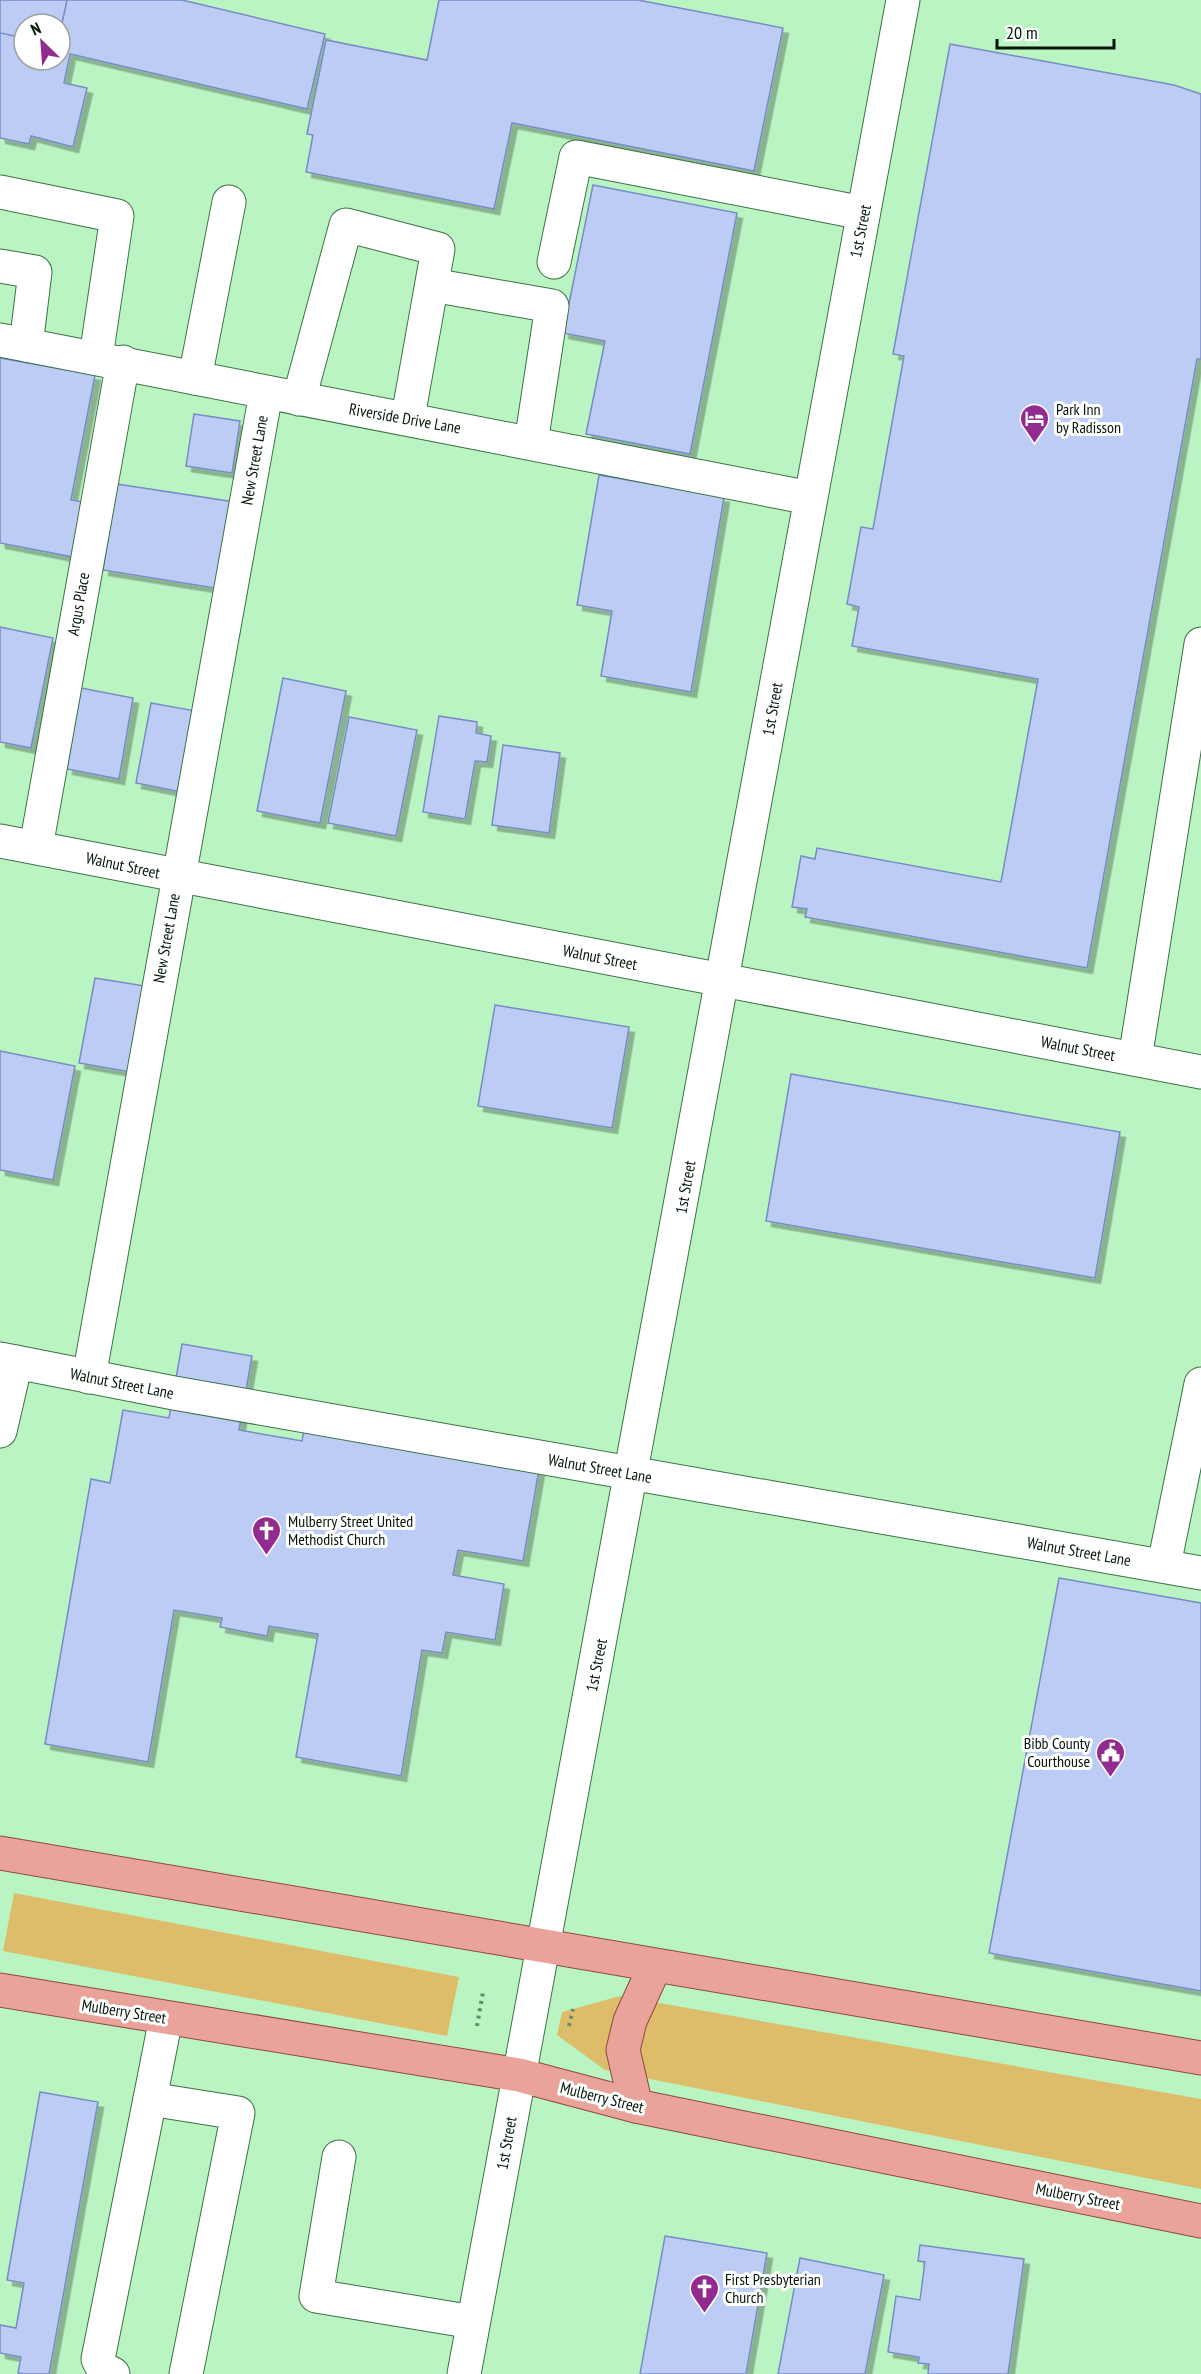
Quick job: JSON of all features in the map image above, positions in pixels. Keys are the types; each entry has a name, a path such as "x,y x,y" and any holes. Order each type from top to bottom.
{"main road":[{"path":"1,1859 1201,2058"},
{"path":"636,2106 623,2050 630,2021 655,1966"},
{"name":"Mulberry Street","path":"0,1990 519,2076 636,2106 1201,2221"}],"street":[{"name":"1st Street","path":"464,2374 542,1947 633,1473 903,0"},
{"path":"554,262 576,157 863,213"},
{"name":"Argus Place","path":"0,192 117,216 110,360 36,847"},
{"path":"195,378 229,202"},
{"path":"299,399 346,225 438,249 408,417"},
{"path":"0,266 34,273 13,342"},
{"path":"432,285 552,306 531,443"},
{"name":"Riverside Drive Lane","path":"13,342 266,393 408,417 810,498"},
{"name":"New Street Lane","path":"89,1377 177,876 266,393"},
{"path":"1136,1059 1201,644"},
{"name":"Walnut Street","path":"0,841 1201,1072"},
{"path":"0,1431 8,1360"},
{"name":"Walnut Street Lane","path":"8,1360 89,1377 1201,1573"},
{"path":"1164,1565 1201,1384"},
{"path":"113,2374 103,2369 98,2359 166,2018"},
{"path":"150,2099 238,2113 186,2374"},
{"path":"339,2157 316,2296 473,2322"}],"path":[{"path":"477,2026 483,1992"}],"shaded area":[{"path":"14,1893 459,1977 447,2036 3,1951"},
{"path":"620,1996 1201,2099 1201,2189 605,2070 557,2035 562,2012"}],"building":[{"path":"0,0 182,0 325,34 307,109 72,54 72,12 12,12 12,72 66,72 64,83 87,88 73,147 31,136 29,144 0,138"},
{"path":"0,0 67,0 64,12 12,12 12,36 0,33"},
{"path":"439,0 638,0 783,28 754,171 512,123 494,209 306,172 313,135 307,134 326,40 427,60"},
{"name":"Park Inn by Radisson","path":"950,44 1174,85 1201,94 1201,359 1197,359 1087,968 805,917 807,909 792,907 801,856 815,859 817,848 1001,882 1038,679 852,646 859,607 847,604 861,527 873,529 904,356 893,354"},
{"path":"593,185 737,213 690,454 586,434 605,341 563,333"},
{"path":"0,358 95,375 71,500 83,502 73,557 0,543"},
{"path":"194,414 240,421 232,473 186,466"},
{"path":"599,475 724,497 691,692 601,676 612,611 577,605"},
{"path":"117,484 241,503 227,590 103,570"},
{"path":"0,627 53,638 31,748 0,742"},
{"path":"283,678 346,691 320,823 257,811"},
{"path":"81,688 133,698 119,779 67,769"},
{"path":"151,703 201,712 186,793 136,783"},
{"path":"439,716 477,722 476,733 491,736 487,762 475,761 465,819 423,812"},
{"path":"349,717 417,730 396,836 328,823"},
{"path":"503,745 560,753 549,833 492,825"},
{"path":"95,978 151,987 136,1073 79,1063"},
{"path":"495,1005 629,1027 612,1128 478,1106"},
{"path":"0,1051 75,1066 53,1180 0,1170"},
{"path":"791,1074 1120,1132 1095,1278 766,1221"},
{"name":"Mulberry Street United Methodist Church","path":"182,1344 252,1356 239,1430 302,1441 305,1424 540,1464 523,1561 458,1550 453,1575 504,1584 495,1640 446,1632 442,1653 422,1650 401,1776 296,1757 318,1634 269,1626 267,1636 220,1627 222,1618 174,1610 148,1762 45,1744 91,1479 110,1483 123,1410 169,1418"},
{"name":"Bibb County Courthouse","path":"1059,1578 1201,1603 1201,1991 989,1953"},
{"path":"40,2092 98,2102 49,2374 24,2374 18,2373 21,2357 0,2353 0,2325 16,2328 24,2283 7,2280"},
{"name":"First Presbyterian Church","path":"665,2236 767,2253 746,2374 640,2374"},
{"path":"920,2245 1024,2259 1008,2374 928,2374 929,2364 918,2363 919,2357 888,2352 896,2296 920,2300 925,2262 918,2261"},
{"path":"800,2258 884,2275 865,2374 778,2374"}],"place":[{"name":"Park Inn by Radisson","path":"1035,444"},
{"name":"Mulberry Street United Methodist Church","path":"267,1556"},
{"name":"Bibb County Courthouse","path":"1111,1778"},
{"name":"First Presbyterian Church","path":"704,2314"}]}
